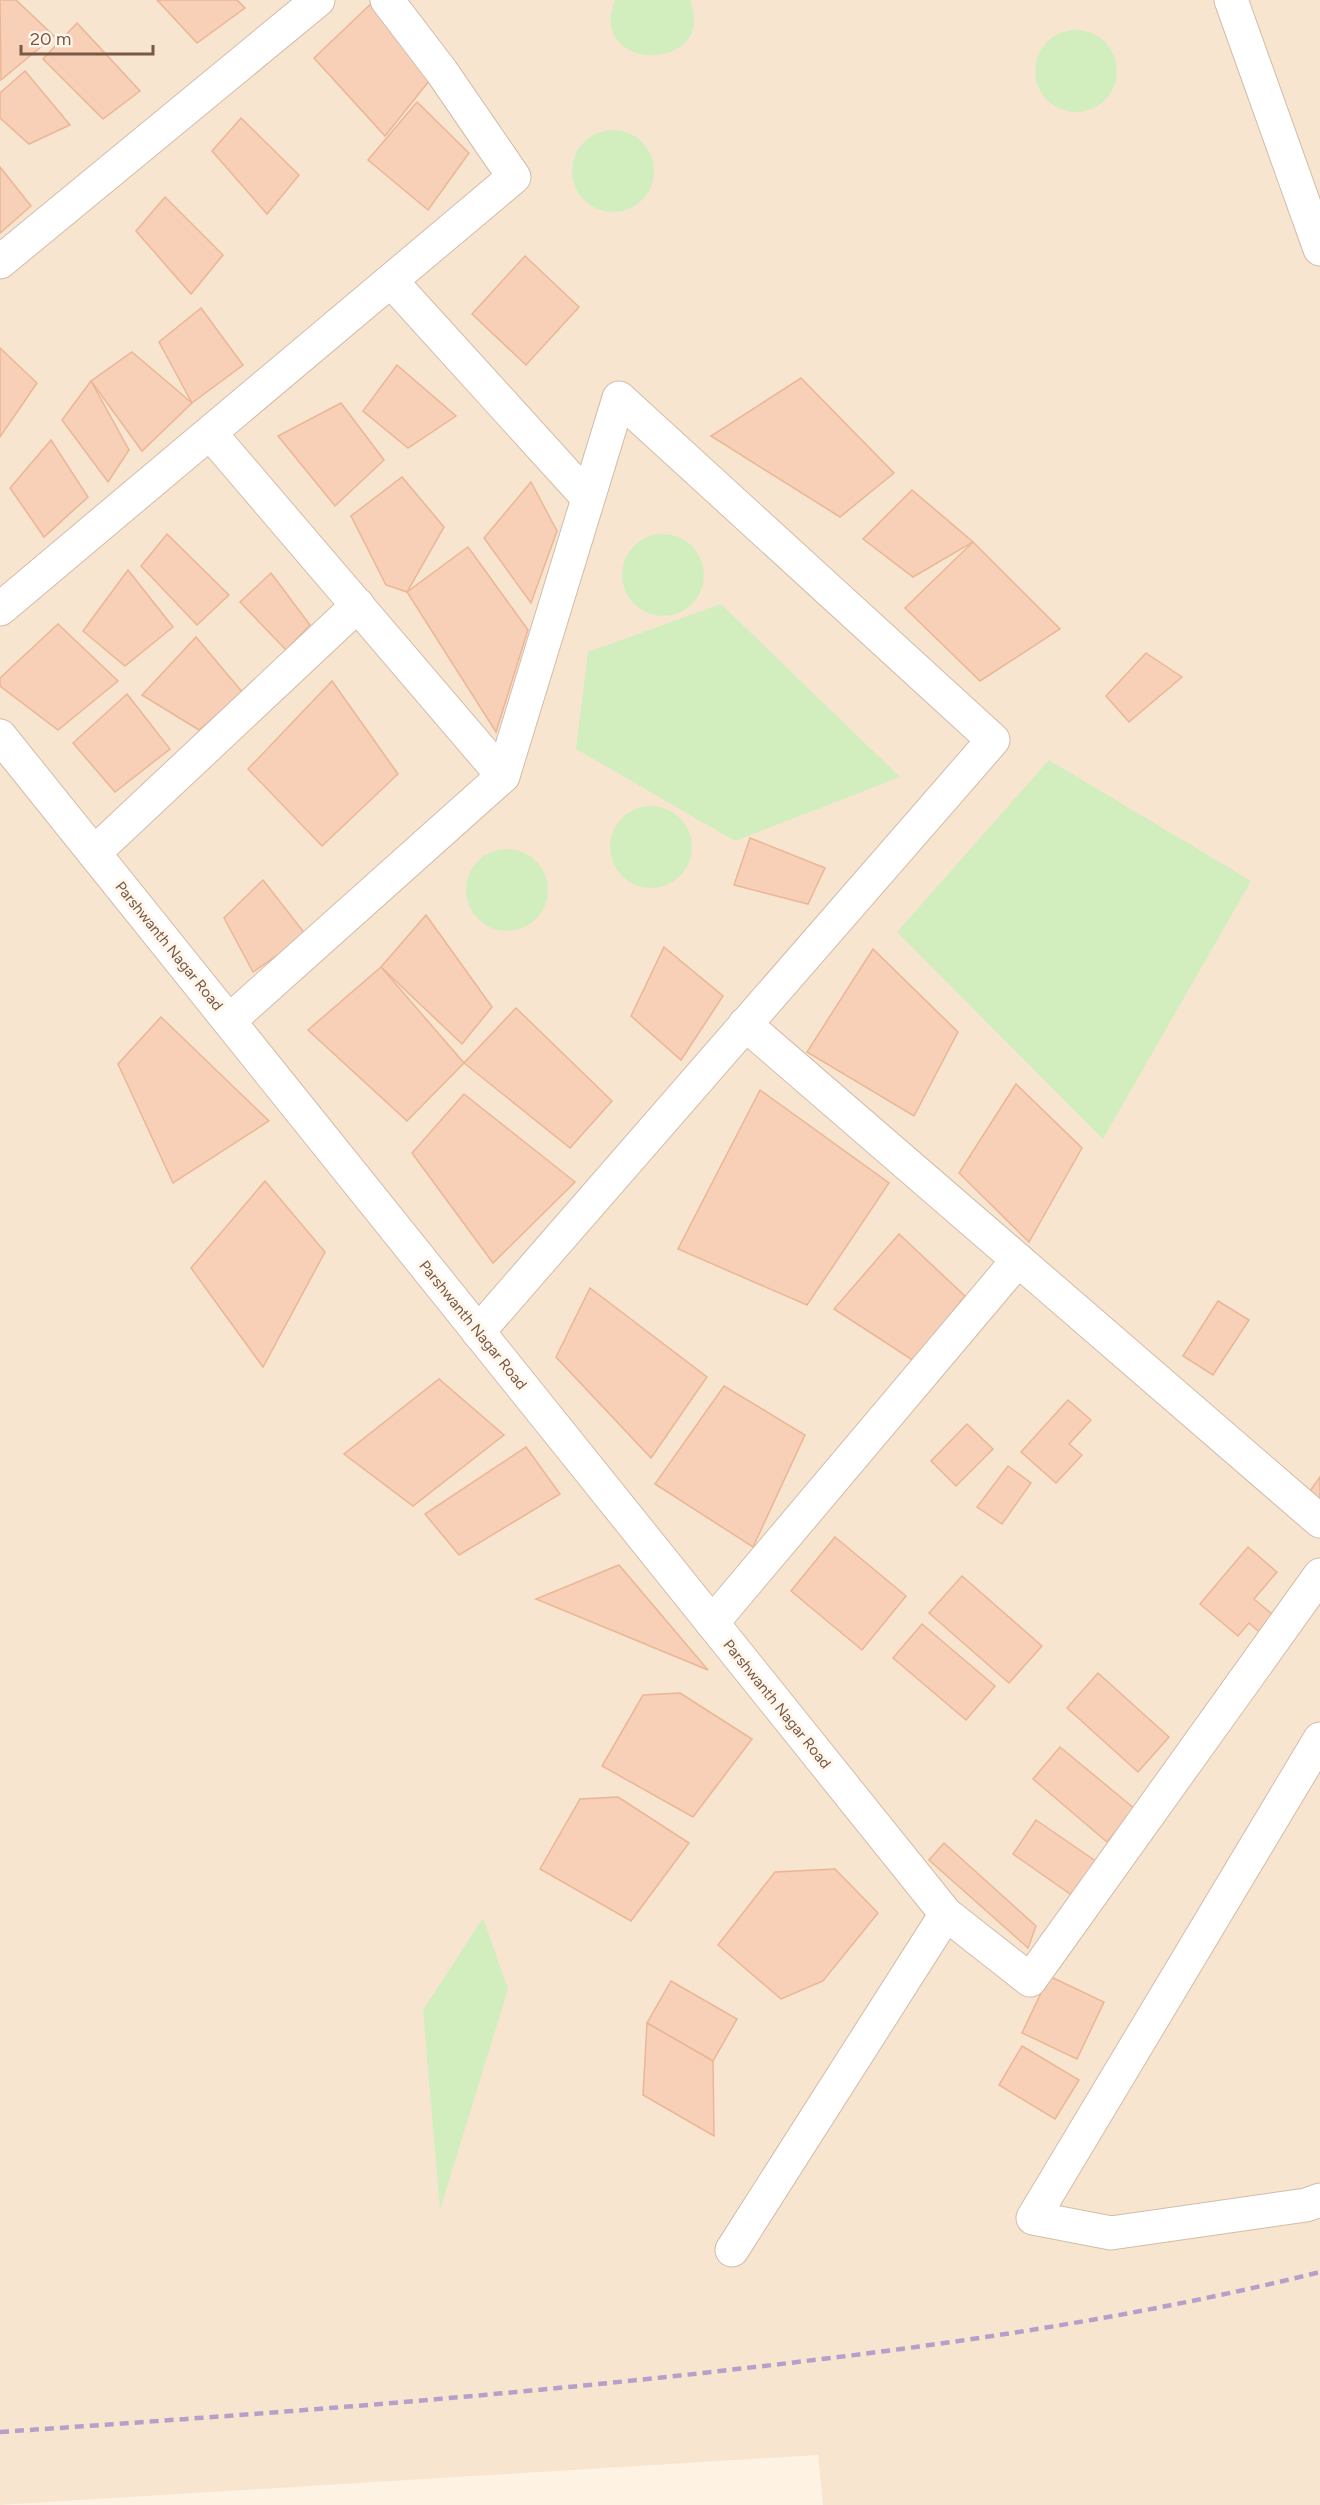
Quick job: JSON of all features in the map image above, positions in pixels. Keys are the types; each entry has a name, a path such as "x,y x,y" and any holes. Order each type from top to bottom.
{"street":[{"path":"0,262 318,0"},
{"path":"0,609 514,177 442,72 387,0"},
{"path":"1231,0 1320,249"},
{"path":"391,281 588,498"},
{"path":"229,1021 503,776 619,398 993,740 478,1332"},
{"path":"210,433 503,776"},
{"path":"94,853 358,605"},
{"name":"Parshwanth Nagar Road","path":"0,736 945,1914 1030,1980 1320,1575"},
{"path":"745,1024 1320,1521"},
{"path":"712,1623 1018,1260"},
{"path":"1320,1739 1033,2218 1111,2233 1306,2205 1320,2200"},
{"path":"732,2250 945,1914"}],"shaded area":[{"path":"0,0 1320,0 1320,2505 823,2505 818,2455 0,2505"}],"green space":[{"path":"615,0 690,0 694,24 687,41 672,51 652,55 633,52 618,42 611,24"},
{"path":"1076,30 1092,33 1105,42 1114,55 1117,71 1114,87 1105,100 1092,109 1076,112 1060,109 1047,100 1038,87 1035,71 1038,55 1047,42 1060,33"},
{"path":"613,130 629,133 642,142 651,155 654,171 651,187 642,200 629,209 613,212 597,209 584,200 575,187 572,171 575,155 584,142 597,133"},
{"path":"663,534 679,537 692,546 701,559 704,575 701,591 692,604 679,613 663,616 647,613 634,604 625,591 622,575 625,559 634,546 647,537"},
{"path":"721,604 900,777 735,841 576,749 588,652"},
{"path":"1049,760 1251,881 1103,1139 897,932"},
{"path":"651,806 667,809 680,818 689,831 692,847 689,863 680,876 667,885 651,888 635,885 622,876 613,863 610,847 613,831 622,818 635,809"},
{"path":"507,849 523,852 536,861 545,874 548,890 545,906 536,919 523,928 507,931 491,928 478,919 469,906 466,890 469,874 478,861 491,852"},
{"path":"483,1918 508,1989 440,2210 423,2010"}],"building":[{"path":"0,0 16,0 54,36 1,80"},
{"path":"157,0 237,0 245,8 197,43"},
{"path":"375,0 429,81 385,136 314,58"},
{"path":"77,23 140,91 103,119 43,59"},
{"path":"25,71 70,125 29,144 0,118 0,93"},
{"path":"417,102 469,153 428,210 368,160"},
{"path":"241,118 299,175 267,214 212,151"},
{"path":"0,167 31,206 0,233"},
{"path":"165,197 223,255 191,294 136,231"},
{"path":"525,256 579,307 526,365 472,314"},
{"path":"201,308 243,365 192,403 159,342"},
{"path":"0,348 37,383 0,437"},
{"path":"132,352 192,403 142,451 91,381"},
{"path":"397,365 456,416 408,448 363,411"},
{"path":"801,378 894,473 840,517 711,436"},
{"path":"91,381 129,450 108,482 62,420"},
{"path":"341,403 384,460 335,506 278,436"},
{"path":"51,440 88,497 44,537 10,488"},
{"path":"402,477 444,527 407,592 386,585 351,516"},
{"path":"531,482 557,531 531,603 484,538"},
{"path":"912,490 973,542 913,577 863,539"},
{"path":"167,534 229,595 197,625 141,566"},
{"path":"973,542 1060,629 980,681 905,608"},
{"path":"468,547 528,630 496,732 407,592"},
{"path":"128,570 173,627 125,666 83,631"},
{"path":"271,573 310,625 286,650 240,602"},
{"path":"58,624 118,681 58,730 0,686 0,678"},
{"path":"196,637 243,693 199,730 142,695"},
{"path":"1146,653 1182,677 1129,722 1106,696"},
{"path":"332,681 398,774 322,846 248,769"},
{"path":"127,694 170,749 115,792 73,743"},
{"path":"750,838 825,868 808,904 734,885"},
{"path":"263,880 306,935 253,972 224,918"},
{"path":"426,915 492,1007 462,1044 381,967"},
{"path":"664,947 723,996 681,1060 631,1016"},
{"path":"873,949 958,1032 914,1116 807,1052"},
{"path":"381,967 464,1063 407,1121 308,1030"},
{"path":"516,1008 612,1101 570,1148 464,1063"},
{"path":"161,1017 269,1121 173,1183 118,1064"},
{"path":"1016,1084 1082,1148 1029,1242 959,1173"},
{"path":"760,1090 889,1183 807,1305 678,1249"},
{"path":"464,1094 575,1182 493,1263 412,1153"},
{"path":"265,1181 325,1252 263,1367 191,1268"},
{"path":"899,1234 965,1296 914,1361 834,1309"},
{"path":"590,1288 707,1377 651,1458 556,1357"},
{"path":"1218,1301 1249,1320 1213,1375 1183,1356"},
{"path":"439,1379 504,1435 413,1506 344,1454"},
{"path":"724,1386 805,1435 753,1547 655,1484"},
{"path":"1068,1400 1091,1420 1069,1444 1082,1455 1056,1483 1021,1452"},
{"path":"967,1424 993,1449 956,1486 931,1461"},
{"path":"526,1447 560,1494 459,1555 425,1514"},
{"path":"1008,1466 1031,1483 1002,1524 977,1507"},
{"path":"1320,1477 1320,1504 1307,1495"},
{"path":"835,1537 906,1596 862,1650 791,1591"},
{"path":"1248,1547 1277,1572 1254,1599 1278,1619 1264,1636 1249,1623 1238,1636 1200,1604"},
{"path":"619,1565 708,1670 536,1599"},
{"path":"962,1576 1042,1646 1009,1683 929,1613"},
{"path":"922,1624 995,1686 966,1720 893,1658"},
{"path":"1098,1673 1169,1737 1138,1772 1067,1708"},
{"path":"680,1693 752,1739 693,1817 602,1766 643,1695"},
{"path":"1060,1747 1135,1809 1107,1842 1033,1779"},
{"path":"618,1797 689,1843 631,1921 540,1869 580,1799"},
{"path":"1036,1820 1097,1862 1073,1896 1013,1854"},
{"path":"944,1843 1036,1926 1028,1948 929,1860"},
{"path":"835,1869 878,1913 823,1981 781,1999 718,1945 775,1872"},
{"path":"1049,1976 1104,2002 1077,2059 1022,2033"},
{"path":"671,1981 737,2019 713,2061 647,2023"},
{"path":"647,2023 713,2061 714,2136 643,2095"},
{"path":"1022,2046 1079,2080 1055,2119 999,2085"}],"railway":[{"path":"0,2432 467,2397 818,2359 963,2340 1107,2317 1178,2304 1320,2272"}]}
